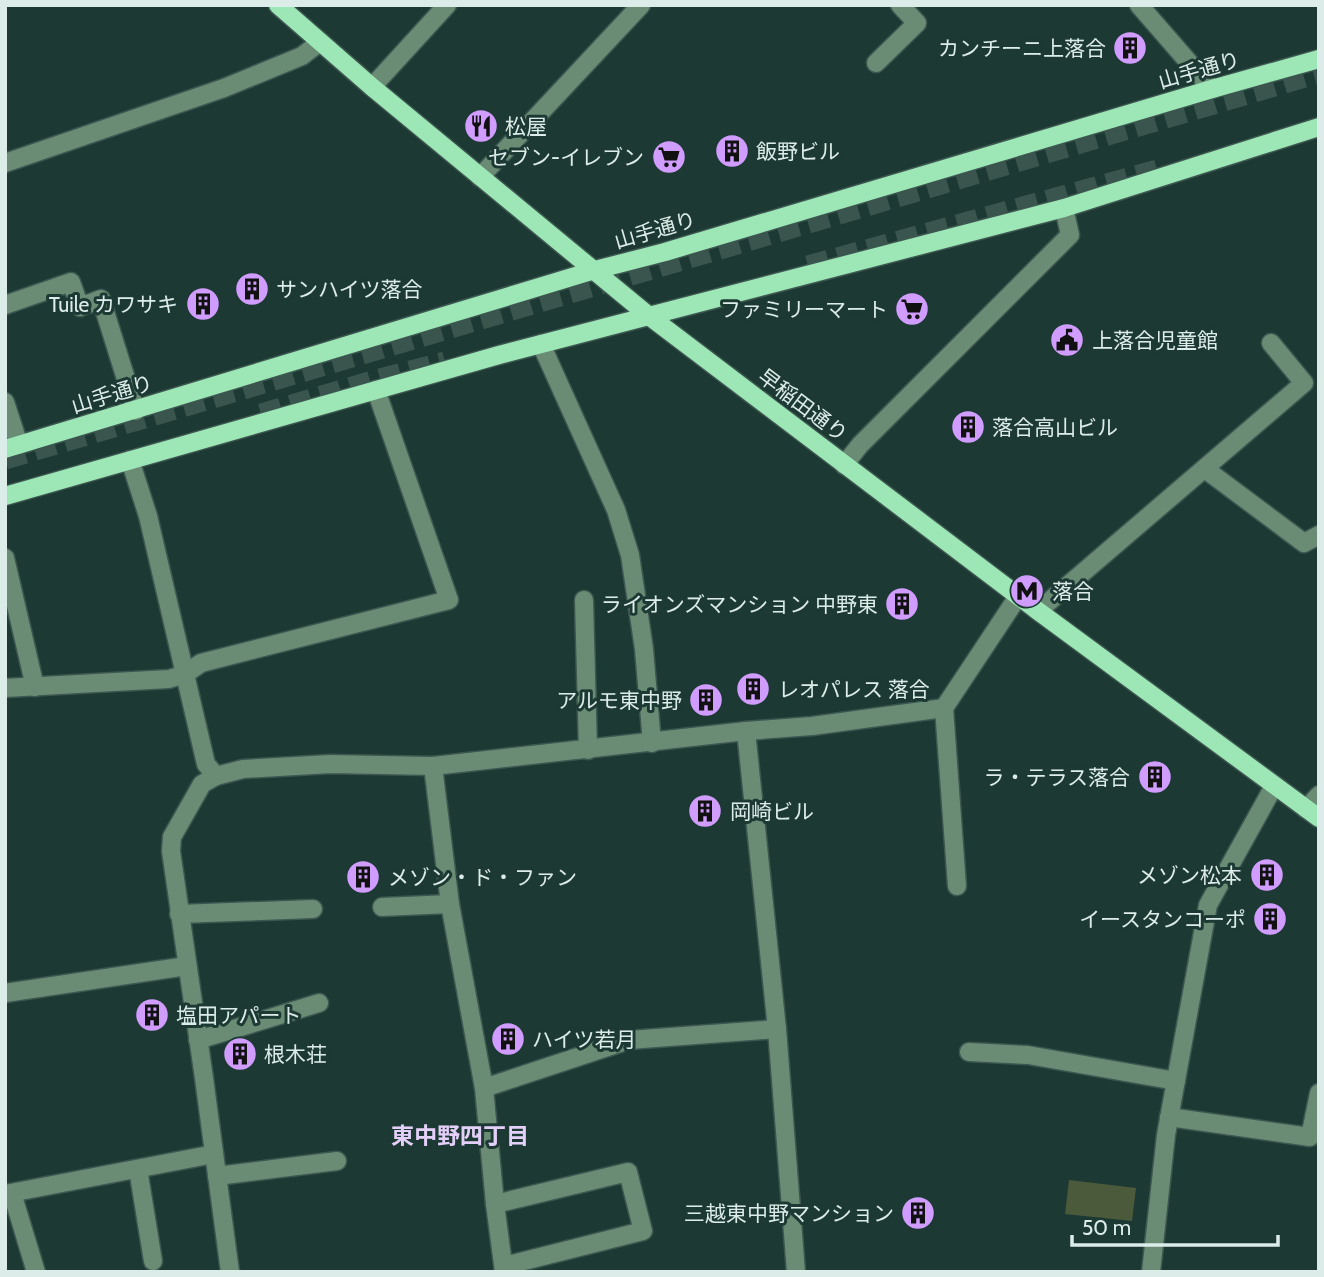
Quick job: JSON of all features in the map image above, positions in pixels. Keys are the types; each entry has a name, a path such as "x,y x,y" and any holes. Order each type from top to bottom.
{"main road":[{"name":"早稲田通り","path":"278,5 541,229 649,316 1038,611 1312,813"},
{"name":"山手通り","path":"12,447 595,270 678,248 1319,59"},
{"path":"5,496 541,344 1064,208 1317,131"}],"street":[{"path":"372,87 447,5"},
{"path":"480,177 641,5"},
{"path":"876,63 917,23 900,5"},
{"path":"1139,5 1212,89"},
{"path":"5,163 224,88 302,56 320,42"},
{"path":"844,465 860,445 1070,235 1064,208"},
{"path":"5,305 71,282 80,307 101,299 136,411"},
{"path":"1038,611 1304,383 1271,343"},
{"path":"541,344 615,510 630,555 644,649 652,743"},
{"path":"5,688 169,679 185,674 201,663 449,600 376,390"},
{"path":"5,402 12,447"},
{"path":"130,460 148,516 206,764 216,776"},
{"path":"1205,469 1304,543 1319,535"},
{"path":"5,558 35,687"},
{"path":"957,887 944,708 1019,595"},
{"path":"584,600 588,750"},
{"path":"230,1272 171,851 172,837 202,783 216,776 243,769 330,764 433,766 747,730 812,726 944,708"},
{"path":"747,730 777,1029 796,1272"},
{"path":"433,766 450,904 484,1087 495,1204 504,1269 643,1231 628,1172 495,1204"},
{"path":"1151,1272 1169,1117 1208,905 1274,786"},
{"path":"1312,813 1319,795"},
{"path":"382,906 450,904"},
{"path":"180,914 313,909"},
{"path":"5,993 187,966"},
{"path":"198,1040 319,1003"},
{"path":"484,1087 629,1040 777,1029"},
{"path":"969,1052 1028,1055 1176,1082"},
{"path":"1169,1117 1310,1138 1319,1093"},
{"path":"36,1272 9,1193 215,1154"},
{"path":"217,1176 337,1161"},
{"path":"138,1169 153,1261"}],"green space":[{"path":"1069,1180 1136,1188 1132,1221 1065,1214"}],"tunnel":[{"path":"5,459 1319,73"},
{"path":"808,266 1165,168"},
{"path":"261,414 445,362"}],"place":[{"name":"カンチーニ上落合","path":"1130,48"},
{"name":"松屋","path":"481,126"},
{"name":"飯野ビル","path":"732,151"},
{"name":"セブン-イレブン","path":"669,157"},
{"name":"サンハイツ落合","path":"252,289"},
{"name":"Tuile カワサキ","path":"203,304"},
{"name":"ファミリーマート","path":"912,309"},
{"name":"上落合児童館","path":"1067,340"},
{"name":"落合高山ビル","path":"968,427"},
{"name":"落合","path":"1027,591"},
{"name":"ライオンズマンション 中野東","path":"902,604"},
{"name":"レオパレス 落合","path":"753,689"},
{"name":"アルモ東中野","path":"706,700"},
{"name":"ラ・テラス落合","path":"1155,777"},
{"name":"岡崎ビル","path":"705,811"},
{"name":"メゾン松本","path":"1267,875"},
{"name":"メゾン・ド・ファン","path":"363,877"},
{"name":"イースタンコーポ","path":"1270,919"},
{"name":"塩田アパート","path":"152,1015"},
{"name":"ハイツ若月","path":"508,1039"},
{"name":"根木荘","path":"240,1054"},
{"name":"三越東中野マンション","path":"918,1213"}],"district":[{"name":"東中野四丁目","path":"460,1136"}]}
